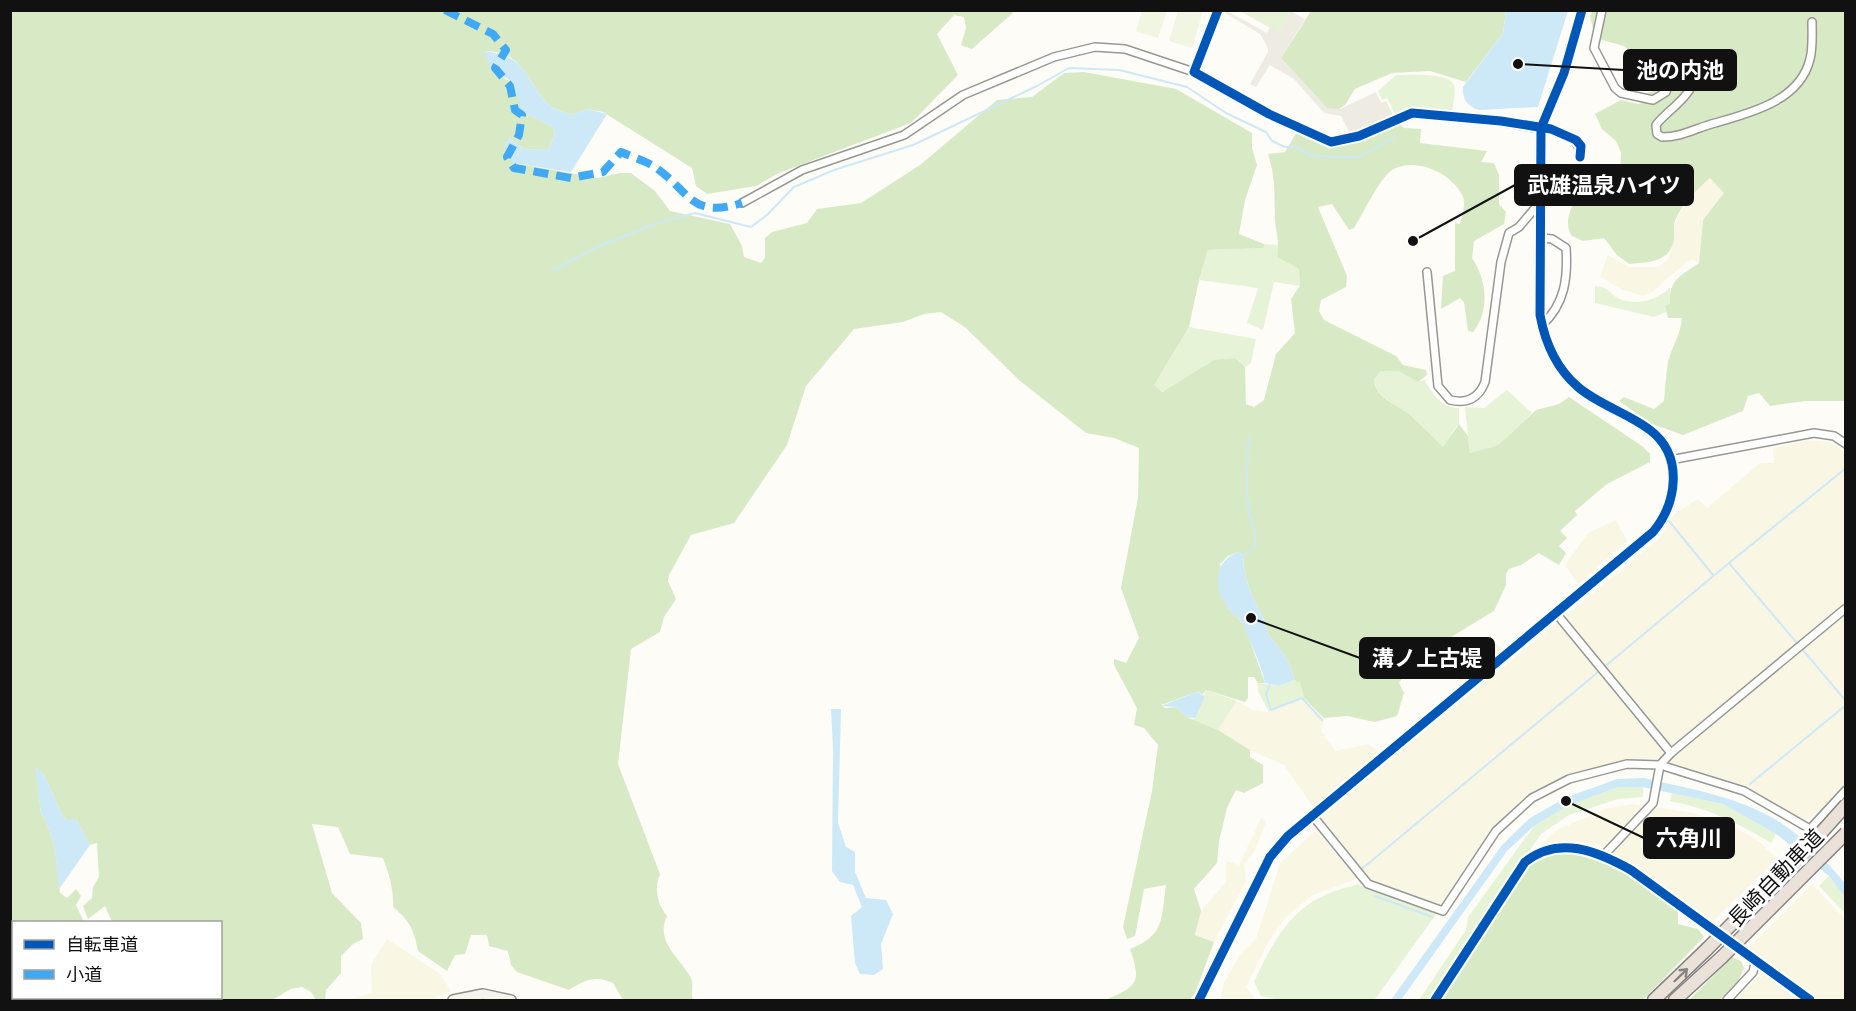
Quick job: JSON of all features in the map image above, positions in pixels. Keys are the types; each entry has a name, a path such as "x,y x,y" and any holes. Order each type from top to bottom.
{"highway":[{"name":"長崎自動車道","path":"1654,1000 1812,843 1845,805"},
{"name":"長崎自動車道","path":"1675,1000 1722,957 1845,833"}],"street":[{"path":"1194,72 1218,10"},
{"path":"1199,1000 1270,857 1312,815 1653,532 1662,521 1674,493 1670,460 1662,442 1649,429 1577,387 1560,367 1544,338 1542,325 1541,128 1564,73 1582,10"},
{"path":"1602,10 1594,48 1621,93 1653,100 1666,92 1672,69 1683,66 1691,75 1693,84 1687,95 1656,125 1657,134 1662,137 1683,135 1706,125 1751,112 1774,102 1792,89 1803,77 1811,58 1812,22"},
{"path":"742,203 802,170 904,135 963,96 1054,57 1095,47 1125,49 1194,72 1269,114 1331,142 1348,140 1412,113 1501,121 1551,129 1576,140 1581,146 1580,157"},
{"path":"1427,272 1438,386 1450,400 1468,400 1477,397 1485,382 1501,262 1509,233 1532,214 1542,199"},
{"path":"1542,238 1552,240 1566,248 1568,277 1556,313 1542,325"},
{"path":"1670,460 1814,433 1834,436 1845,444"},
{"path":"1604,855 1653,802 1660,765 1671,753 1845,608"},
{"path":"1555,612 1671,753"},
{"path":"1312,815 1368,884 1443,911 1496,831 1533,798 1569,779 1587,773 1627,764 1660,765 1744,791 1810,829 1845,790"},
{"path":"1435,1000 1525,862 1534,855 1557,848 1581,848 1604,855 1644,879 1755,963 1810,1000"},
{"path":"1727,1000 1753,972 1755,963"},
{"path":"453,1000 483,994 511,1000"}],"shaded area":[{"path":"1227,11 1267,33 1270,27 1279,32 1292,12 1305,19 1281,58 1327,108 1340,109 1376,92 1381,103 1386,101 1394,117 1351,136 1341,116 1324,113 1294,79 1270,65 1256,87 1250,84 1268,48 1260,34 1225,13"},
{"path":"1710,178 1725,193 1703,220 1699,263 1692,259 1653,292 1643,296 1623,290 1600,277 1608,255 1629,267 1657,267 1668,260 1674,240 1675,223 1686,201"},
{"path":"1808,440 1831,442 1845,452 1845,784 1820,811 1805,820 1739,785 1668,765 1634,761 1575,773 1536,792 1493,831 1442,906 1371,881 1320,817 1659,539 1674,514 1698,499 1707,508 1760,463 1774,463 1773,448"},
{"path":"1616,520 1627,541 1578,584 1565,565 1588,533"},
{"path":"1492,640 1502,649 1461,683 1446,666"},
{"path":"1304,698 1324,718 1321,731 1335,751 1368,744 1379,752 1313,807 1284,765 1250,750 1218,730 1237,701 1252,710 1269,712"},
{"path":"1632,804 1694,813 1736,828 1760,842 1777,859 1713,921 1633,864 1600,846 1574,841 1538,848 1555,831 1605,809"},
{"path":"1261,818 1266,822 1254,852 1244,864 1246,881 1214,942 1195,935 1201,911 1226,882 1226,861 1239,865"},
{"path":"1316,830 1357,879 1313,895 1286,917 1267,944 1246,987 1256,1000 1220,1000 1224,983 1240,955 1256,939 1280,863"},
{"path":"1812,884 1845,919 1845,1000 1818,1000 1748,948"},
{"path":"387,939 440,974 451,991 430,1000 346,1000 372,993 371,965"},
{"path":"1762,973 1801,1000 1735,1000"}],"green space":[{"path":"10,11 1015,11 972,49 961,45 966,28 964,17 954,15 937,34 958,75 911,123 779,173 756,186 707,194 696,186 692,168 603,112 587,109 572,115 550,106 517,63 499,53 485,51 505,79 514,83 519,92 519,102 527,114 553,127 555,135 548,150 524,149 509,138 513,163 598,178 631,173 655,191 670,211 730,224 742,246 744,257 761,263 765,258 765,238 772,232 807,223 817,209 861,203 920,165 997,100 1032,97 1064,73 1084,72 1176,89 1252,133 1252,148 1257,165 1245,200 1239,234 1264,244 1264,248 1208,250 1189,327 1154,385 1162,392 1214,360 1235,358 1245,367 1246,404 1254,407 1264,400 1276,354 1295,333 1291,299 1300,286 1299,269 1277,257 1273,179 1268,154 1285,152 1296,133 1326,143 1338,144 1371,136 1398,123 1404,128 1421,129 1420,143 1487,151 1481,162 1494,163 1499,175 1499,204 1506,212 1504,224 1474,241 1472,258 1481,276 1484,305 1482,315 1473,332 1468,331 1464,302 1460,298 1441,309 1443,276 1455,271 1455,223 1460,224 1464,200 1458,188 1451,181 1442,174 1422,166 1401,166 1392,170 1377,189 1354,228 1349,230 1332,204 1318,207 1347,276 1346,287 1321,300 1319,311 1324,320 1396,356 1403,365 1426,370 1427,375 1418,382 1398,371 1381,371 1374,379 1375,386 1382,396 1409,414 1443,447 1459,424 1468,436 1470,453 1498,445 1536,410 1559,404 1569,397 1642,446 1650,454 1650,462 1607,484 1575,511 1577,515 1560,531 1567,538 1559,546 1566,553 1559,565 1539,553 1521,565 1509,569 1506,574 1506,585 1494,611 1415,659 1399,683 1404,693 1397,716 1375,722 1347,716 1324,718 1304,698 1300,683 1294,680 1287,661 1268,633 1248,585 1243,555 1238,552 1228,556 1220,564 1228,608 1244,624 1265,683 1258,683 1254,677 1248,677 1248,698 1245,702 1206,690 1203,694 1197,692 1161,705 1165,708 1176,707 1187,717 1218,730 1250,750 1250,757 1263,765 1263,783 1244,793 1236,790 1227,808 1219,841 1217,863 1194,889 1201,911 1195,935 1214,942 1196,991 1190,1000 1105,1000 1124,991 1134,982 1136,969 1130,949 1150,938 1155,932 1162,916 1166,885 1144,889 1135,936 1127,939 1123,927 1152,791 1158,745 1144,728 1134,725 1137,708 1114,665 1114,659 1126,663 1139,638 1121,588 1138,498 1139,448 1114,438 1086,433 1019,380 966,328 941,312 924,314 903,322 854,329 806,386 787,445 734,523 691,535 669,575 668,581 676,599 664,617 660,632 631,649 618,764 660,874 657,890 659,901 667,916 664,935 672,952 689,974 692,981 693,1000 623,1000 613,983 601,979 585,981 569,990 517,972 511,965 508,951 489,946 487,935 471,935 465,954 455,955 447,971 418,951 410,926 393,907 391,882 383,858 350,854 338,827 312,824 332,893 361,923 363,939 353,944 341,956 341,973 326,990 325,1000 316,1000 311,992 302,987 291,989 272,1000 176,999 222,999 222,921 112,921 105,906 88,919 83,906 92,898 93,887 99,877 97,843 90,845 76,819 66,819 62,815 44,775 36,768 41,813 49,828 55,850 60,893 67,898 76,889 81,896 76,905 84,921 12,921 12,999 135,1000 11,1000"},
{"path":"1142,11 1167,11 1158,38 1136,31"},
{"path":"1178,11 1203,11 1192,48 1169,41"},
{"path":"1240,11 1293,11 1279,33"},
{"path":"1311,11 1506,11 1503,33 1466,82 1430,71 1392,73 1355,89 1345,105 1337,110 1327,108 1281,58"},
{"path":"1593,11 1845,11 1845,401 1805,401 1770,406 1759,393 1748,396 1743,411 1683,435 1652,424 1619,401 1624,397 1654,409 1664,401 1668,362 1682,318 1668,318 1665,306 1670,303 1672,288 1677,279 1699,263 1703,220 1724,193 1710,178 1681,209 1675,221 1671,248 1668,253 1657,260 1629,264 1617,255 1604,238 1583,241 1572,236 1568,222 1569,215 1587,181 1616,175 1620,170 1621,153 1616,141 1602,129 1595,114 1621,100 1638,104 1651,101 1647,93 1670,84 1678,72 1672,63 1662,57 1632,53 1624,46 1595,38 1590,16"},
{"path":"1396,75 1426,75 1449,79 1455,89 1452,112 1396,116 1387,98 1382,100 1378,91"},
{"path":"1264,244 1280,245 1277,257 1299,269 1300,286 1274,282 1263,330 1247,323 1258,288 1199,280 1208,250 1263,248"},
{"path":"1595,286 1607,289 1620,299 1633,302 1653,299 1670,288 1670,303 1666,306 1666,312 1654,317 1595,303"},
{"path":"1189,327 1256,339 1251,363 1245,367 1235,359 1214,360 1162,392 1154,385"},
{"path":"1381,371 1398,371 1418,382 1424,380 1442,403 1459,408 1459,424 1443,447 1414,418 1387,400 1378,391 1374,379"},
{"path":"1507,390 1532,413 1498,445 1470,453 1465,407 1484,408"},
{"path":"1294,680 1300,683 1304,698 1269,712 1258,691 1258,683 1279,686"},
{"path":"1206,690 1237,701 1218,730 1192,719 1195,718"},
{"path":"1618,787 1643,787 1643,797 1618,799 1569,815 1541,834 1429,1000 1419,1000 1466,930 1468,917 1534,826 1567,806"},
{"path":"1672,793 1723,804 1776,834 1771,843 1722,817 1670,801"},
{"path":"1571,851 1597,855 1678,909 1678,924 1698,929 1704,937 1643,1000 1441,1000 1529,866 1547,854"},
{"path":"1829,876 1845,897 1845,913 1819,886"},
{"path":"1358,884 1437,913 1375,999 1280,1000 1261,996 1254,982 1272,946 1288,924 1307,905 1319,898"},
{"path":"1732,957 1741,961 1744,968 1739,980 1720,1000 1689,1000"}],"water":[{"path":"1506,11 1568,11 1538,107 1479,110 1466,101 1463,87 1503,33"},
{"path":"484,51 510,58 518,64 550,106 572,115 587,109 607,114 571,172 513,163 503,145 509,138 524,149 548,150 555,135 553,127 521,111 514,83 491,69"},
{"path":"1238,552 1243,555 1248,585 1268,633 1290,666 1294,680 1279,686 1265,683 1243,624 1229,609 1220,593 1218,577 1220,569 1230,556"},
{"path":"1197,692 1205,696 1195,718 1187,717 1176,707 1161,706"},
{"path":"831,709 841,709 838,823 846,847 855,852 855,872 866,898 886,900 893,914 881,944 883,969 874,975 860,974 855,963 851,916 862,907 853,885 840,882 832,871"},
{"path":"35,767 44,775 62,815 66,819 76,819 90,845 59,889 55,850 49,828 41,813"},
{"path":"1644,778 1732,800 1766,814 1798,836 1831,867 1845,883 1845,897 1829,876 1776,834 1723,804 1643,787 1618,787 1567,806 1534,826 1507,851 1401,1000 1391,1000 1502,845 1530,818 1565,798 1617,779"}],"waterway":[{"path":"554,270 597,247 655,224 695,213 751,227 767,215 794,187 834,170 913,145 1037,86 1069,68 1119,70 1187,87 1226,113 1266,132 1272,141 1285,147 1296,147 1313,156 1359,157 1395,137"},
{"path":"1243,555 1254,548 1255,542 1247,497 1249,438"},
{"path":"1729,563 1846,468"},
{"path":"1669,521 1713,575"},
{"path":"1363,868 1729,563 1846,701"},
{"path":"1270,684 1266,694 1271,710 1302,698 1322,720"},
{"path":"1750,784 1846,705"},
{"path":"1375,896 1432,917"}],"marked path":[{"path":"445,10 493,34 506,50 495,68 510,86 515,110 522,115 519,135 507,157 514,168 571,178 603,172 621,152 655,167 692,200 701,205 712,208 742,203"}],"cycle path":[{"path":"1218,10 1194,72 1269,114 1331,142 1359,136 1412,113 1501,121 1551,129 1576,140 1581,146 1580,157"},
{"path":"1199,1000 1270,857 1288,836 1653,532 1667,507 1672,494 1672,466 1661,441 1650,430 1595,399 1571,380 1553,354 1540,315 1541,128 1564,73 1582,10"},
{"path":"1435,1000 1525,862 1551,849 1565,848 1591,852 1631,870 1810,1000"}],"place":[{"name":"池の内池","path":"1518,64"},
{"name":"武雄温泉ハイツ","path":"1413,241"},
{"name":"溝ノ上古堤","path":"1251,618"},
{"name":"六角川","path":"1566,801"}]}
